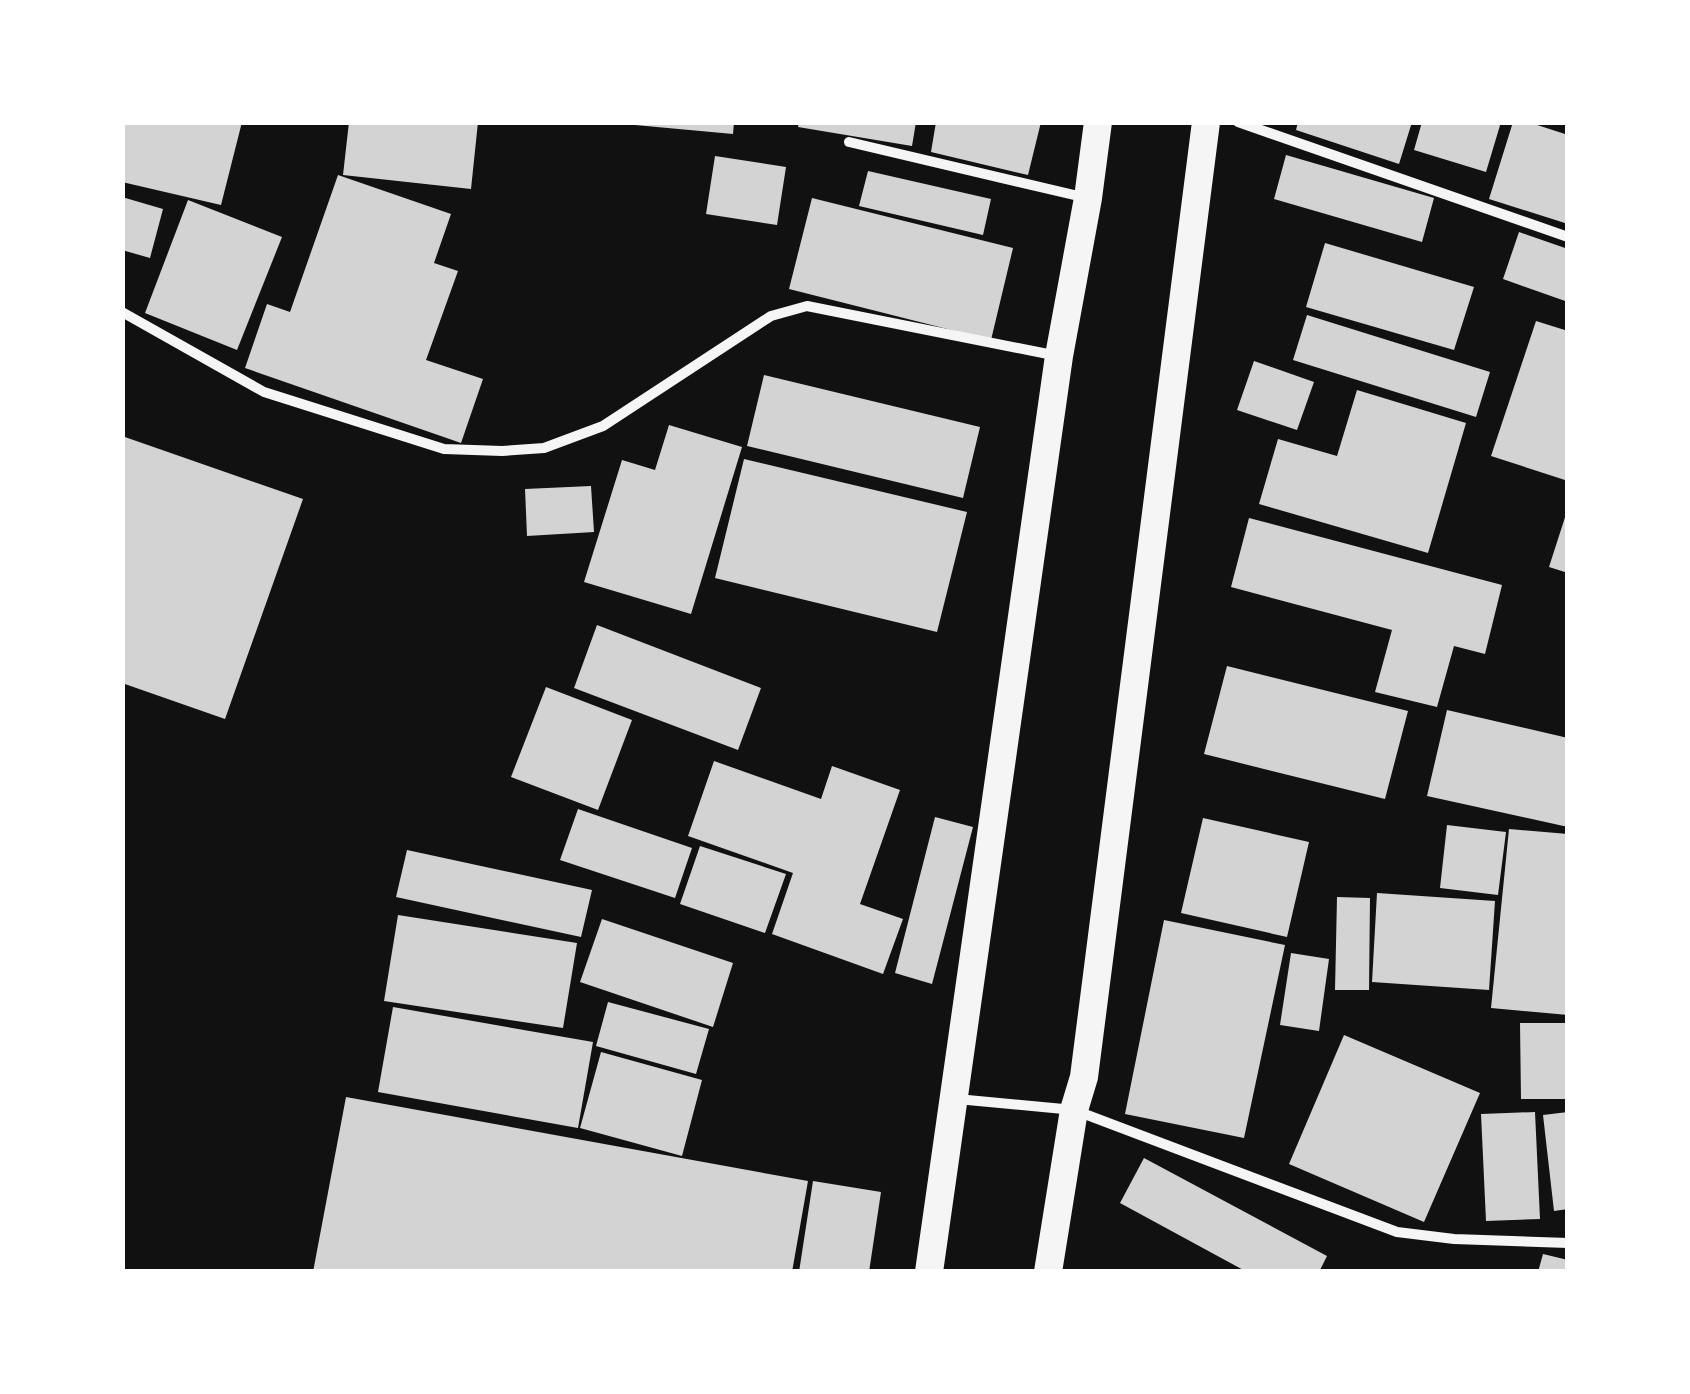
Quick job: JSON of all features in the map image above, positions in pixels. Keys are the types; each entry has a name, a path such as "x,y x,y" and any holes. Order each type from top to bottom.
{"highway":[{"path":"929,1272 1059,356 1098,122"},
{"path":"1048,1272 1074,1110 1084,1077 1206,122"}],"street":[{"path":"1238,122 1568,237"},
{"path":"849,142 1088,198"},
{"path":"122,312 264,392 444,450 544,448 602,426 771,316 807,306 1059,356"},
{"path":"954,1098 1074,1110 1397,1232 1454,1239 1568,1243"}],"building":[{"path":"122,122 242,122 221,205 122,182"},
{"path":"349,122 478,122 471,189 343,175"},
{"path":"635,122 734,122 733,134"},
{"path":"799,122 916,122 912,146 798,127"},
{"path":"936,122 1041,122 1028,175 931,152"},
{"path":"1298,122 1412,122 1399,164 1296,130"},
{"path":"1422,122 1501,122 1486,172 1414,150"},
{"path":"1513,122 1528,122 1568,135 1568,224 1489,199"},
{"path":"1286,155 1434,198 1422,242 1274,199"},
{"path":"715,156 786,167 777,225 706,214"},
{"path":"868,171 991,199 983,235 859,206"},
{"path":"338,175 451,214 434,263 458,271 426,360 483,379 461,443 245,368 267,304 290,312"},
{"path":"122,197 163,209 150,258 122,250"},
{"path":"812,198 1013,248 991,340 789,289"},
{"path":"188,200 282,237 237,350 145,313"},
{"path":"1519,232 1568,249 1568,302 1503,279"},
{"path":"1325,243 1474,287 1454,350 1306,307"},
{"path":"1307,315 1490,372 1476,417 1293,360"},
{"path":"1536,321 1568,331 1568,481 1491,456"},
{"path":"1254,361 1314,382 1297,430 1237,410"},
{"path":"764,375 980,427 963,498 747,446"},
{"path":"1357,390 1466,423 1428,553 1259,504 1278,439 1337,456"},
{"path":"669,425 742,447 691,614 584,582 622,460 655,470"},
{"path":"122,436 303,499 225,719 122,683"},
{"path":"744,459 967,512 937,632 715,578"},
{"path":"591,486 594,532 527,536 525,489"},
{"path":"1568,511 1568,573 1549,567"},
{"path":"1249,518 1502,585 1485,654 1454,646 1437,707 1375,692 1392,630 1231,587"},
{"path":"597,625 761,688 738,750 574,688"},
{"path":"1227,666 1408,711 1385,799 1204,754"},
{"path":"546,687 632,720 598,810 511,777"},
{"path":"1447,710 1568,738 1568,827 1427,796"},
{"path":"714,761 821,799 832,766 900,790 860,904 903,919 883,974 772,934 793,873 688,836"},
{"path":"578,809 692,848 675,898 560,860"},
{"path":"935,817 973,827 932,984 895,973"},
{"path":"1203,818 1309,842 1287,937 1181,913"},
{"path":"1447,825 1506,832 1498,895 1440,888"},
{"path":"1509,829 1568,834 1568,1015 1491,1008"},
{"path":"700,846 786,874 765,933 680,904"},
{"path":"407,850 592,890 581,937 396,897"},
{"path":"1377,893 1495,901 1489,990 1372,982"},
{"path":"1337,897 1370,898 1369,990 1335,990"},
{"path":"398,915 577,943 563,1028 384,1001"},
{"path":"602,919 733,963 713,1027 580,982"},
{"path":"1164,920 1285,945 1244,1138 1125,1114"},
{"path":"1291,953 1329,959 1319,1031 1280,1025"},
{"path":"608,1002 709,1029 696,1074 596,1046"},
{"path":"393,1007 593,1042 578,1128 378,1092"},
{"path":"1520,1023 1568,1023 1568,1099 1521,1099"},
{"path":"1344,1035 1480,1093 1424,1222 1289,1164"},
{"path":"601,1052 702,1080 682,1156 580,1128"},
{"path":"346,1097 808,1181 792,1272 313,1272"},
{"path":"1535,1112 1540,1219 1486,1221 1481,1114"},
{"path":"1568,1112 1568,1209 1554,1211 1543,1115"},
{"path":"1144,1158 1327,1256 1319,1272 1247,1272 1120,1203"},
{"path":"813,1181 881,1192 869,1272 799,1272"},
{"path":"1543,1254 1568,1260 1568,1272 1538,1272"}]}
